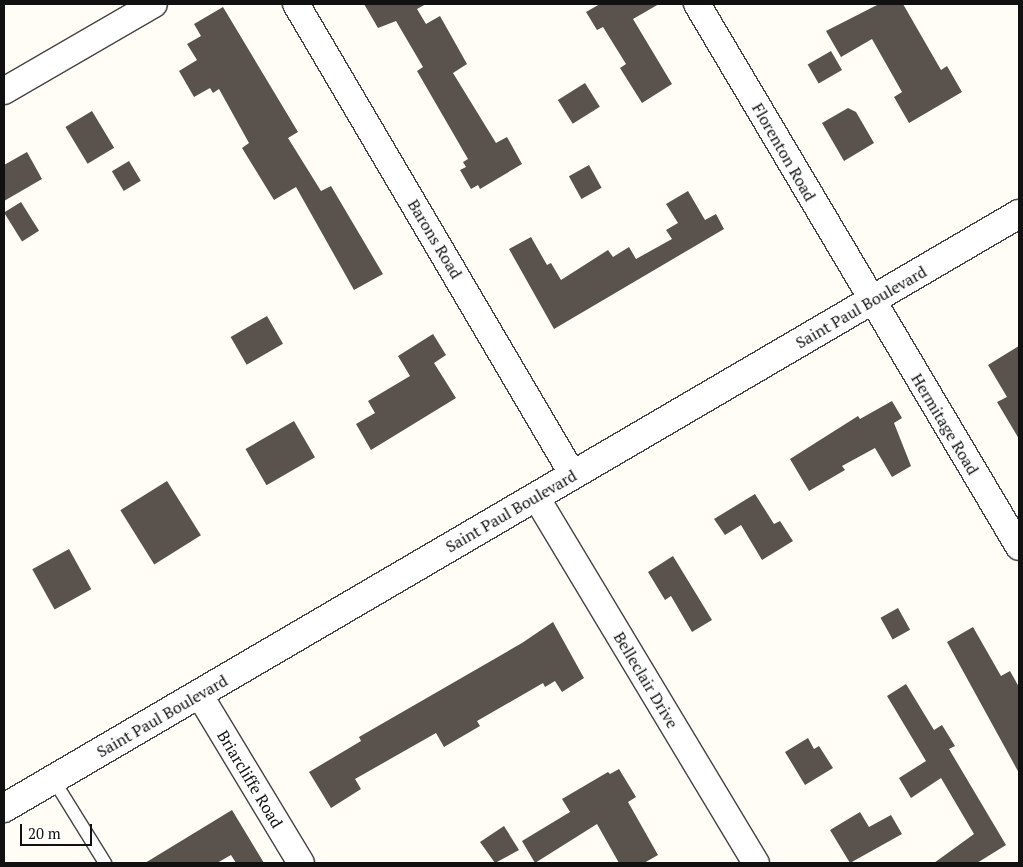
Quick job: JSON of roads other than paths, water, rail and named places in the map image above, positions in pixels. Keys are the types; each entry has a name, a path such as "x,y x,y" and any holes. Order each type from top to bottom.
{"street":[{"path":"4,91 154,4"},
{"name":"Barons Road","path":"296,4 574,475"},
{"name":"Florenton Road","path":"697,4 871,301"},
{"name":"Saint Paul Boulevard","path":"4,808 1019,214"},
{"name":"Hermitage Road","path":"871,301 1019,547"},
{"name":"Belleclair Drive","path":"536,497 756,863"},
{"name":"Briarcliffe Road","path":"199,694 301,863"}],"lane":[{"path":"53,780 105,863"}]}
